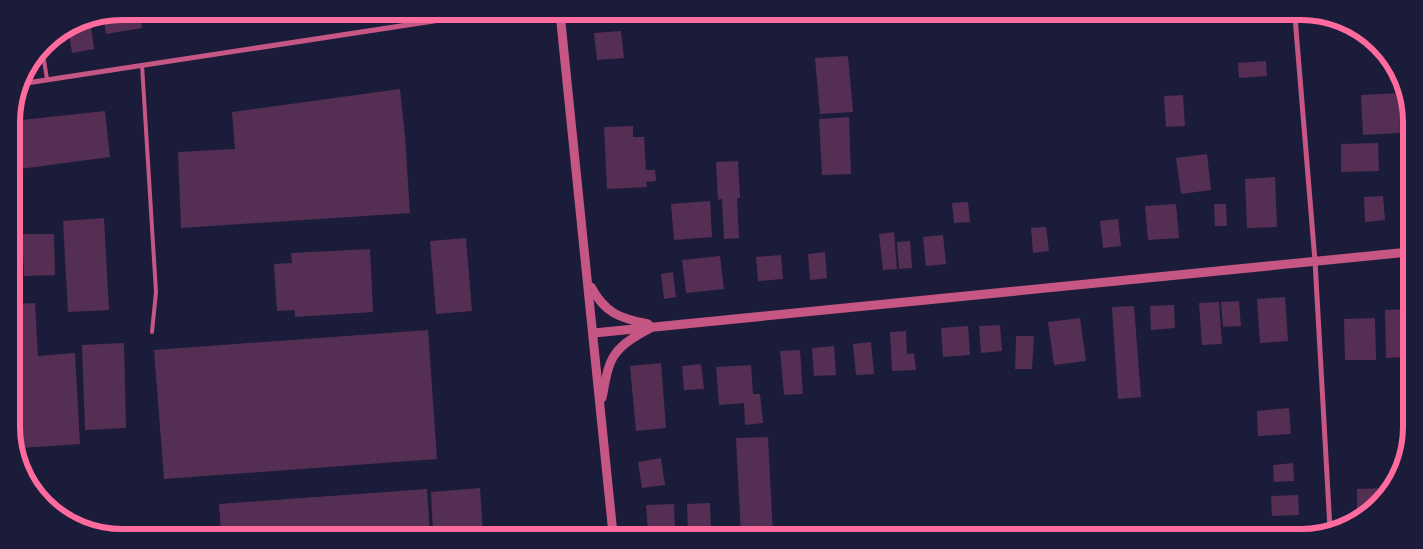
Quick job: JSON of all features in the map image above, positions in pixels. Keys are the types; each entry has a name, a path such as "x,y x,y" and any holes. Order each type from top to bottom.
{"street":[{"path":"28,83 440,20"},
{"path":"561,20 612,529"},
{"path":"1296,20 1315,261 1330,525"},
{"path":"594,333 655,325 1403,253"},
{"path":"588,282 599,302 612,312 630,320 655,325"},
{"path":"600,406 608,373 616,353 630,340 655,325"}],"lane":[{"path":"43,57 47,80"},
{"path":"142,65 156,292 152,332"}],"building":[{"path":"141,20 142,28 106,34 104,22"},
{"path":"91,24 94,49 72,53 69,35"},
{"path":"621,31 624,58 597,60 594,33"},
{"path":"848,56 853,112 820,114 815,58"},
{"path":"1266,61 1267,76 1239,78 1238,63"},
{"path":"400,89 410,213 181,228 178,152 235,149 232,112"},
{"path":"1399,93 1400,133 1363,135 1361,95"},
{"path":"1183,95 1185,126 1166,127 1164,96"},
{"path":"105,111 110,157 20,169 20,120"},
{"path":"849,117 851,174 822,175 819,119"},
{"path":"633,126 633,137 644,137 646,170 655,170 656,181 646,182 647,187 607,189 604,127"},
{"path":"1378,143 1379,171 1341,172 1341,144"},
{"path":"1207,154 1211,190 1181,194 1176,158"},
{"path":"738,161 740,198 737,198 739,238 724,239 722,199 718,200 716,162"},
{"path":"1275,177 1277,227 1247,228 1245,179"},
{"path":"1383,196 1385,220 1365,222 1364,197"},
{"path":"710,201 712,237 674,240 671,204"},
{"path":"968,202 970,222 954,223 952,203"},
{"path":"1176,204 1179,238 1148,240 1145,206"},
{"path":"1214,204 1226,204 1227,226 1215,226"},
{"path":"104,218 109,310 68,312 63,221"},
{"path":"1118,219 1121,246 1103,248 1100,221"},
{"path":"1046,227 1049,251 1033,253 1031,228"},
{"path":"894,232 897,269 883,270 879,234"},
{"path":"22,234 54,234 55,275 24,276"},
{"path":"943,235 946,264 926,266 923,237"},
{"path":"466,238 472,311 436,314 430,241"},
{"path":"910,241 912,268 899,269 897,242"},
{"path":"370,249 373,312 295,317 295,310 277,311 274,264 292,263 291,253"},
{"path":"825,252 827,278 810,280 808,254"},
{"path":"781,255 783,279 758,281 756,257"},
{"path":"720,256 724,289 686,293 682,260"},
{"path":"673,272 676,297 664,299 661,274"},
{"path":"1285,297 1288,341 1260,343 1257,299"},
{"path":"1239,301 1241,326 1223,327 1221,302"},
{"path":"1219,302 1222,344 1202,345 1199,303"},
{"path":"35,303 38,356 75,353 80,444 22,448 20,430 20,304"},
{"path":"1174,305 1175,328 1151,330 1150,306"},
{"path":"1134,306 1141,397 1118,399 1112,307"},
{"path":"1403,309 1403,357 1386,358 1385,310"},
{"path":"1080,318 1086,361 1054,365 1048,322"},
{"path":"1375,318 1376,360 1345,360 1344,319"},
{"path":"1000,325 1002,351 981,353 979,326"},
{"path":"968,326 970,355 943,357 941,328"},
{"path":"428,330 437,459 164,479 154,350"},
{"path":"906,331 907,354 914,353 916,370 892,371 890,332"},
{"path":"1016,336 1034,336 1032,369 1015,369"},
{"path":"871,342 874,374 856,375 853,344"},
{"path":"124,343 126,428 85,430 82,345"},
{"path":"834,346 836,375 814,376 812,348"},
{"path":"800,350 803,394 784,395 780,351"},
{"path":"661,363 666,428 636,431 630,366"},
{"path":"701,364 704,389 684,390 682,366"},
{"path":"751,365 753,394 760,394 763,423 745,425 744,403 719,405 716,367"},
{"path":"1289,408 1291,434 1258,436 1257,411"},
{"path":"768,437 773,529 741,529 736,438"},
{"path":"661,458 665,485 642,488 638,462"},
{"path":"1293,463 1294,481 1274,482 1273,465"},
{"path":"480,488 483,529 433,529 431,492"},
{"path":"1383,488 1357,512 1357,489"},
{"path":"427,489 430,529 221,529 219,504"},
{"path":"1298,495 1299,515 1272,516 1271,496"},
{"path":"710,503 711,529 688,529 687,504"},
{"path":"674,504 675,529 648,529 646,505"}]}
